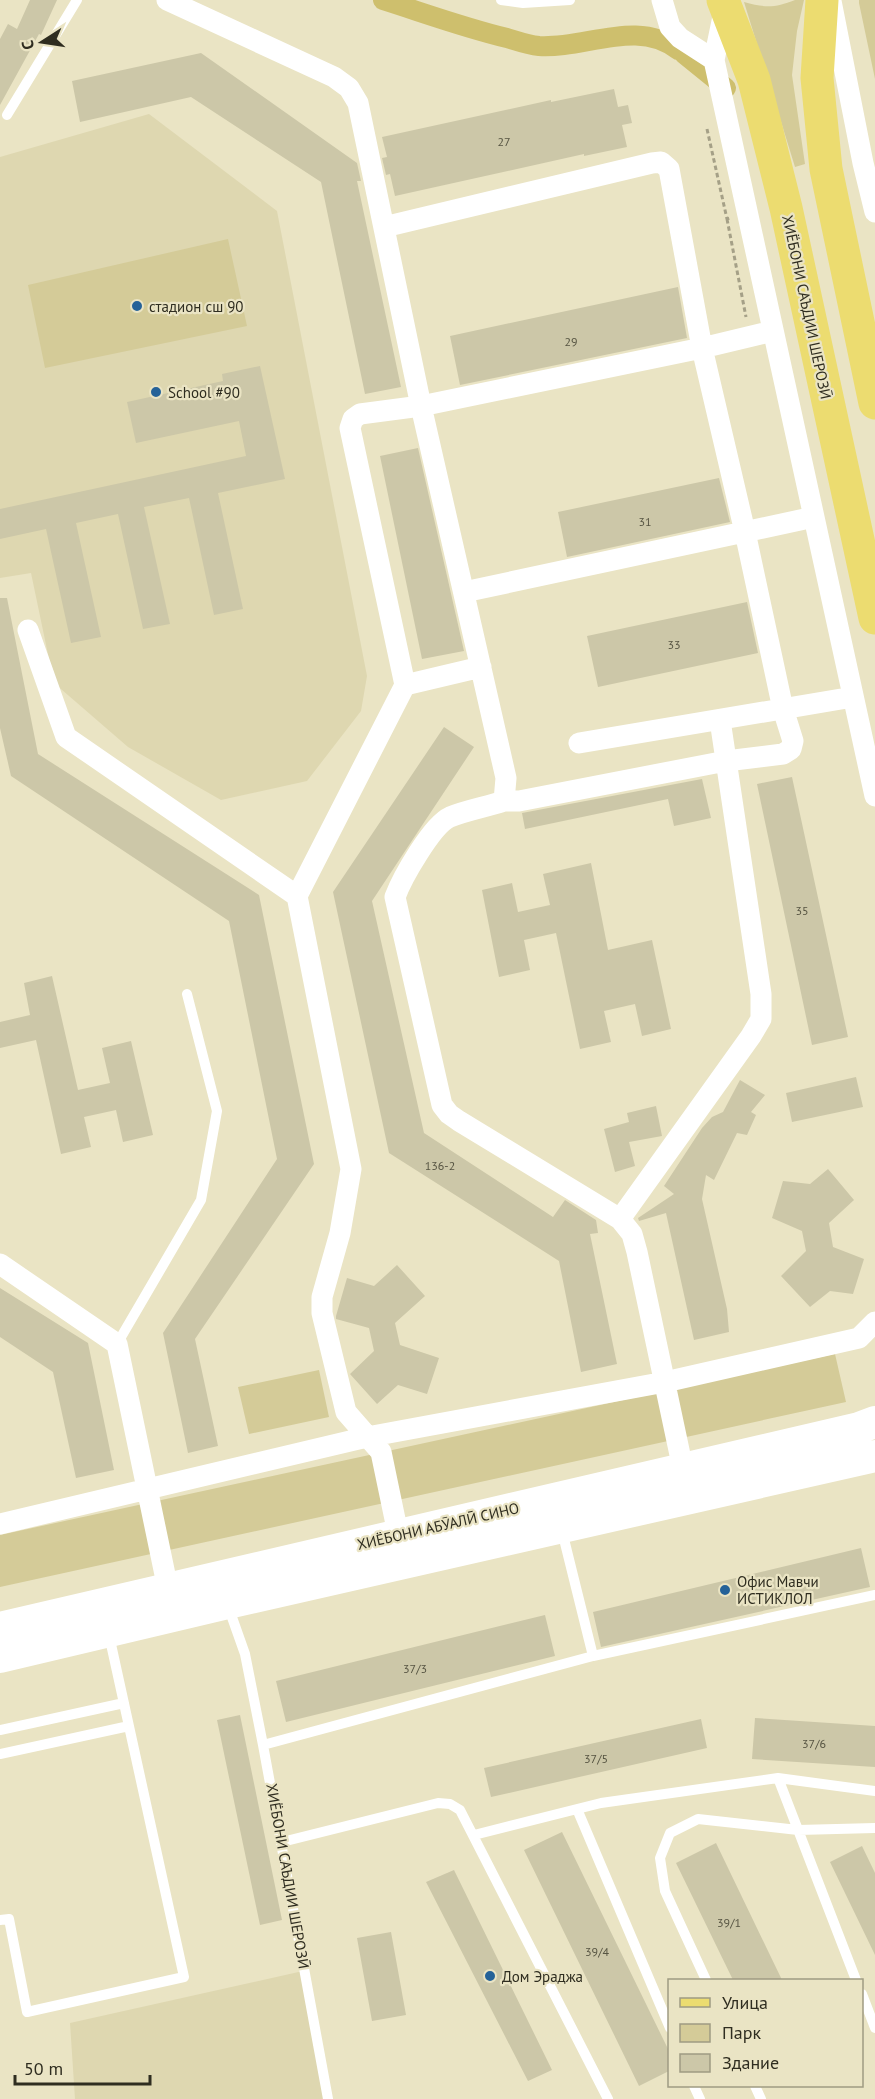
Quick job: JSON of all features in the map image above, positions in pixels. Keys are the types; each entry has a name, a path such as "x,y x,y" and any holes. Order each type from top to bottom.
{"main road":[{"path":"822,0 817,78 826,170 875,403"},
{"name":"ХИЁБОНИ САЪДИИ ШЕРОЗӢ","path":"724,3 754,80 786,208 875,618"},
{"name":"ХИЁБОНИ АБӮАЛӢ СИНО","path":"0,1658 228,1603 402,1549 683,1469 875,1422"},
{"name":"ХИЁБОНИ АБӮАЛӢ СИНО","path":"0,1628 168,1589 402,1549 562,1527 870,1459"}],"street":[{"path":"167,0 334,77 349,88 358,104 422,406 506,778 504,801"},
{"path":"662,0 670,27 680,38 714,60"},
{"path":"831,0 869,162 875,212"},
{"path":"724,3 714,60 875,796"},
{"path":"384,227 662,162 669,169 702,348 746,532 783,709 793,741 791,749 783,754 726,761 519,801 504,801 450,818 440,824 401,881 395,897 442,1105 459,1121 620,1219 632,1234 683,1469"},
{"path":"402,1549 381,1452 346,1412 322,1313 322,1297 340,1233 351,1169 297,896 405,685 351,428 353,419 360,414 422,406 773,331"},
{"path":"464,592 814,517"},
{"path":"28,630 66,737 297,896"},
{"path":"405,685 481,667"},
{"path":"579,743 853,697"},
{"path":"620,1219 761,1019 761,994 720,720"},
{"path":"0,1264 117,1344 168,1589"},
{"path":"0,1524 367,1437 665,1382 859,1338 875,1322"}],"lane":[{"path":"7,115 77,0"},
{"path":"501,0 523,3 570,0"},
{"path":"117,1344 201,1200 217,1111 187,994"},
{"path":"562,1527 593,1656"},
{"path":"263,1745 593,1656 875,1595"},
{"name":"ХИЁБОНИ САЪДИИ ШЕРОЗӢ","path":"228,1603 245,1654 282,1842 328,2099"},
{"path":"0,1920 9,1918 27,2012 184,1977 108,1632"},
{"path":"0,1730 124,1703"},
{"path":"0,1754 129,1726"},
{"path":"474,1834 601,1803 778,1778 875,1791"},
{"path":"778,1778 856,1979"},
{"path":"282,1842 438,1803 450,1804 460,1810 608,2099"},
{"path":"578,1809 668,2026"},
{"path":"706,1979 665,1890 660,1858 670,1833 698,1819 798,1830 875,1827"},
{"path":"863,1999 875,2028"}],"path":[{"path":"727,219 750,336"}],"shaded area":[{"name":"School #90","path":"149,114 277,211 367,676 361,711 307,781 221,800 128,747 54,683 31,573 0,578 0,157"},
{"path":"303,1971 331,2099 75,2099 70,2023"}],"green space":[{"path":"795,0 804,0 797,31 792,75 805,164 795,167 744,2 770,6 782,5"},
{"path":"859,0 875,0 875,79 859,3"},
{"name":"стадион сш 90","path":"228,239 247,326 45,368 28,285"},
{"path":"835,1354 846,1402 0,1587 0,1535"},
{"path":"319,1370 329,1417 249,1434 238,1387"}],"building":[{"path":"30,0 57,0 41,35 39,34 0,105 0,39 8,24 17,29"},
{"path":"201,53 357,163 361,181 357,181 401,387 365,394 321,182 191,97 80,122 72,81"},
{"path":"614,89 618,107 628,105 632,123 622,125 627,147 584,156 584,154 395,196 390,174 386,175 382,158 387,157 382,137 551,100 551,102"},
{"path":"678,287 687,338 460,385 450,336"},
{"path":"260,366 285,479 218,493 243,609 214,615 189,498 144,507 170,624 143,629 118,514 76,523 101,637 71,643 46,529 0,539 0,509 246,456 239,421 136,443 127,402 223,381 222,374"},
{"path":"418,448 464,651 422,659 380,456"},
{"path":"719,478 730,522 567,557 558,512"},
{"path":"0,598 7,598 38,754 259,895 314,1164 195,1339 218,1446 188,1453 163,1333 277,1159 229,921 11,776 0,728"},
{"path":"747,602 758,653 598,687 587,636"},
{"path":"444,727 474,747 372,901 424,1133 553,1217 565,1200 596,1220 598,1233 590,1234 617,1364 581,1372 559,1261 389,1153 333,892"},
{"path":"792,777 848,1037 812,1045 757,784"},
{"path":"702,779 711,818 674,826 668,799 525,829 522,813"},
{"path":"591,863 608,950 652,940 671,1029 642,1036 635,1004 604,1011 611,1042 580,1049 556,933 524,940 530,970 499,977 482,890 512,883 518,912 550,905 543,874"},
{"path":"52,976 78,1090 110,1083 102,1048 131,1041 153,1135 123,1142 116,1110 84,1117 91,1147 61,1154 36,1040 0,1048 0,1022 30,1015 24,983"},
{"path":"856,1077 863,1107 792,1122 786,1093"},
{"path":"740,1080 765,1095 751,1112 756,1115 747,1135 737,1133 714,1180 706,1175 702,1199 727,1309 729,1332 694,1340 666,1213 639,1221 638,1218 674,1194 664,1186 702,1128 712,1117 723,1112"},
{"path":"656,1106 662,1136 629,1142 635,1166 615,1172 604,1129 629,1122 627,1113"},
{"path":"828,1169 854,1200 829,1223 833,1247 864,1259 853,1294 830,1291 810,1307 781,1276 806,1251 802,1231 772,1218 783,1181 810,1184"},
{"path":"397,1265 425,1296 395,1323 400,1345 439,1358 427,1394 398,1385 377,1404 350,1374 374,1351 369,1328 336,1319 336,1316 347,1278 374,1286"},
{"path":"0,1288 88,1343 114,1470 76,1478 53,1372 0,1337"},
{"path":"861,1548 870,1587 601,1647 593,1612"},
{"path":"545,1615 555,1656 286,1722 276,1681"},
{"path":"240,1715 282,1920 260,1925 217,1720"},
{"path":"755,1718 875,1726 875,1767 752,1759"},
{"path":"701,1719 707,1748 491,1797 484,1768"},
{"path":"562,1832 668,2049 668,2072 639,2086 524,1850"},
{"path":"716,1843 782,1979 733,1979 676,1863"},
{"path":"862,1846 875,1873 875,1955 830,1862"},
{"name":"Дом Эраджа","path":"454,1870 552,2070 528,2081 426,1882"},
{"path":"391,1932 406,2015 372,2021 357,1938"}],"waterway":[{"path":"383,0 476,30 539,46 557,46 629,35 646,36 662,41 678,50"},
{"path":"684,54 726,88"}],"place":[{"name":"стадион сш 90","path":"137,306"},
{"name":"School #90","path":"156,392"},
{"name":"Офис Мавчи ИСТИКЛОЛ","path":"725,1590"},
{"name":"Дом Эраджа","path":"490,1976"}]}
